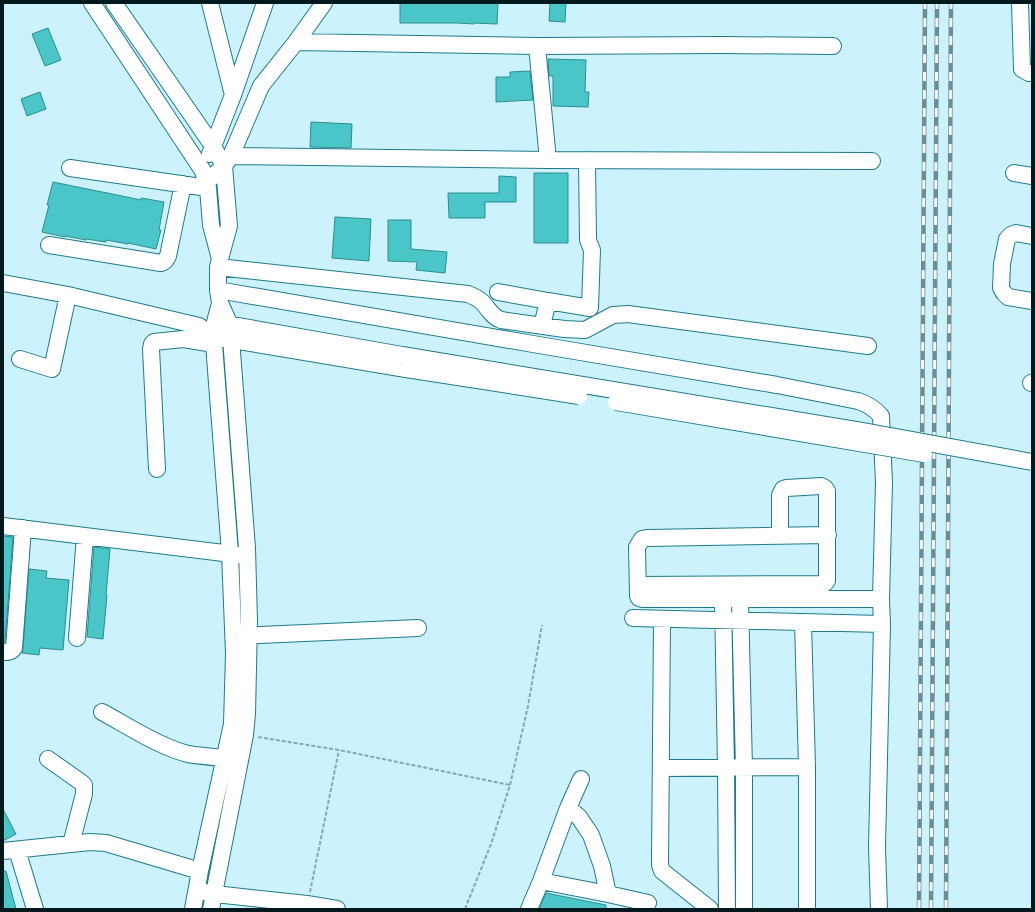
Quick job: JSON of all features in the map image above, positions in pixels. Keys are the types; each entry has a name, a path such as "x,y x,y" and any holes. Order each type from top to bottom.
{"street":[{"path":"92,3 206,180"},
{"path":"114,3 213,146 227,161 229,226 219,263"},
{"path":"210,3 233,94"},
{"path":"193,909 232,724 234,659 230,553 215,334 219,296 219,263 210,225 206,180 213,146 265,3"},
{"path":"70,168 183,184 206,180 227,161 261,86 296,42 324,3"},
{"path":"1020,3 1022,69 1032,74"},
{"path":"296,42 537,46 833,46"},
{"path":"537,46 548,160"},
{"path":"498,292 590,308 592,250 588,240 587,160"},
{"path":"227,161 872,161"},
{"path":"1014,173 1032,176"},
{"path":"49,245 161,263 164,262 168,256 183,184"},
{"path":"1032,236 1016,233 1007,239 1002,264 1001,288 1008,297 1032,301"},
{"path":"219,263 468,294 474,296 482,302 492,315 501,320 539,326 585,330 613,315 628,314 868,346"},
{"path":"3,283 68,295 215,334 862,431 1032,462"},
{"path":"20,359 52,369 68,295"},
{"path":"219,296 533,344 777,385 858,401 866,403 874,408 881,416 884,483 877,847 879,909"},
{"path":"533,344 548,301"},
{"path":"157,469 152,344 154,342 215,334"},
{"path":"213,902 245,735 250,621 248,556 215,334"},
{"path":"404,362 575,395 1032,472"},
{"path":"780,536 780,495 783,489 821,486 826,488 828,535 827,580 824,584 810,592 740,600 642,600 638,596 637,546 642,539 828,535"},
{"path":"3,526 248,556"},
{"path":"3,652 12,651 14,648 23,528"},
{"path":"77,638 85,536"},
{"path":"638,584 810,592 881,599"},
{"path":"807,909 807,622 810,592"},
{"path":"723,600 727,909"},
{"path":"740,600 744,768 744,909"},
{"path":"633,618 882,624"},
{"path":"662,619 660,865 662,871 710,909"},
{"path":"233,636 418,628"},
{"path":"102,712 156,741 177,750 189,754 225,758"},
{"path":"48,759 84,785 84,794 71,844"},
{"path":"661,768 807,767"},
{"path":"529,909 568,808 582,779"},
{"path":"568,808 579,816 591,835 602,866 608,894"},
{"path":"35,909 10,851 90,842 106,843 200,871"},
{"path":"541,880 648,903"},
{"path":"197,890 213,902 308,904 337,909"}],"path":[{"path":"465,909 491,844 510,785 528,706 542,625"},
{"path":"245,735 339,750 510,785"},
{"path":"308,904 339,750"}],"building":[{"path":"400,3 498,3 497,24 400,23"},
{"path":"550,3 566,3 565,22 549,21"},
{"path":"48,28 61,60 45,66 32,34"},
{"path":"548,59 586,60 585,92 589,92 588,107 553,106 553,76 549,76"},
{"path":"530,71 533,100 496,102 496,77 510,77 510,72"},
{"path":"40,92 46,109 27,116 21,99"},
{"path":"311,122 352,124 351,148 310,147"},
{"path":"534,173 568,173 568,243 534,243"},
{"path":"499,176 516,177 516,202 485,202 485,218 449,218 448,193 499,193"},
{"path":"53,182 141,200 141,198 164,202 159,230 161,230 156,249 128,243 106,240 106,242 86,240 42,232"},
{"path":"335,217 371,219 369,261 332,258"},
{"path":"388,220 411,220 411,249 447,252 445,273 416,270 417,262 388,261"},
{"path":"3,536 13,537 5,642 3,642"},
{"path":"94,547 110,549 103,639 87,637"},
{"path":"29,569 47,571 46,578 69,580 63,650 40,648 39,655 22,653"},
{"path":"3,809 16,834 3,841"},
{"path":"3,871 6,871 16,909 3,909"},
{"path":"546,893 606,905 606,909 539,909"}],"railway":[{"path":"919,909 925,3"},
{"path":"931,909 937,3"},
{"path":"946,909 951,3"}]}
